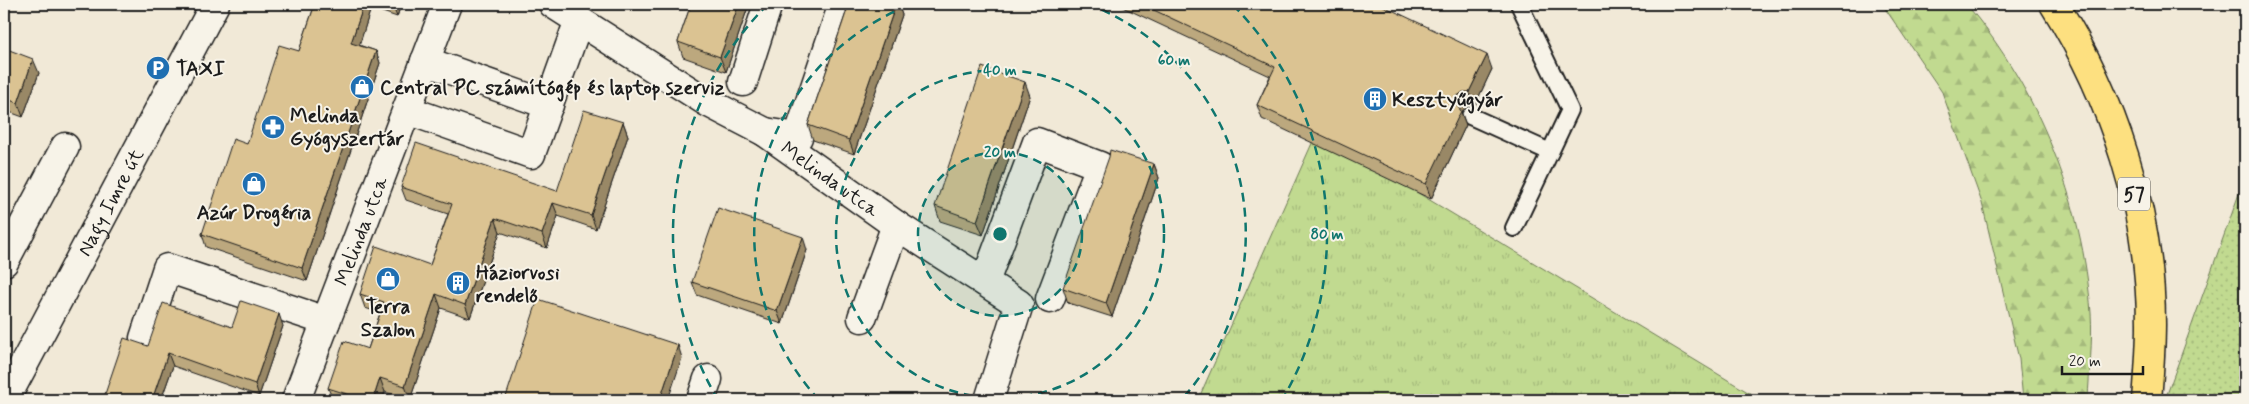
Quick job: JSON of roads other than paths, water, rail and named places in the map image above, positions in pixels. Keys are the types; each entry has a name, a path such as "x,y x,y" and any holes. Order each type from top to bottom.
{"main road":[{"name":"57","path":"2054,4 2093,74 2117,131 2129,168 2144,243 2149,286 2151,324 2147,400"}],"street":[{"name":"Nagy Imre út","path":"5,400 215,4"},
{"name":"Melinda utca","path":"296,400 447,4"},
{"name":"Melinda utca","path":"552,4 707,102 765,132 896,224 1019,304 989,400"},
{"path":"742,82 768,4"},
{"path":"765,132 798,137 843,4"},
{"path":"406,110 531,154 578,20"},
{"path":"425,61 549,105"},
{"path":"985,282 1037,142 1100,166 1050,299"},
{"path":"4,262 65,147"},
{"path":"862,318 896,224"},
{"path":"144,338 167,268 326,321"}],"lane":[{"path":"1514,228 1570,110 1519,4"},
{"path":"1470,116 1550,152"}],"place":[{"name":"TAXI","path":"158,68"},
{"name":"Central PC számítógép és laptop szerviz","path":"362,87"},
{"name":"Kesztyűgyár","path":"1375,99"},
{"name":"Melinda Gyógyszertár","path":"273,127"},
{"name":"Azúr Drogéria","path":"254,184"},
{"name":"Terra Szalon","path":"388,279"},
{"name":"Háziorvosi rendelő","path":"458,283"}]}
